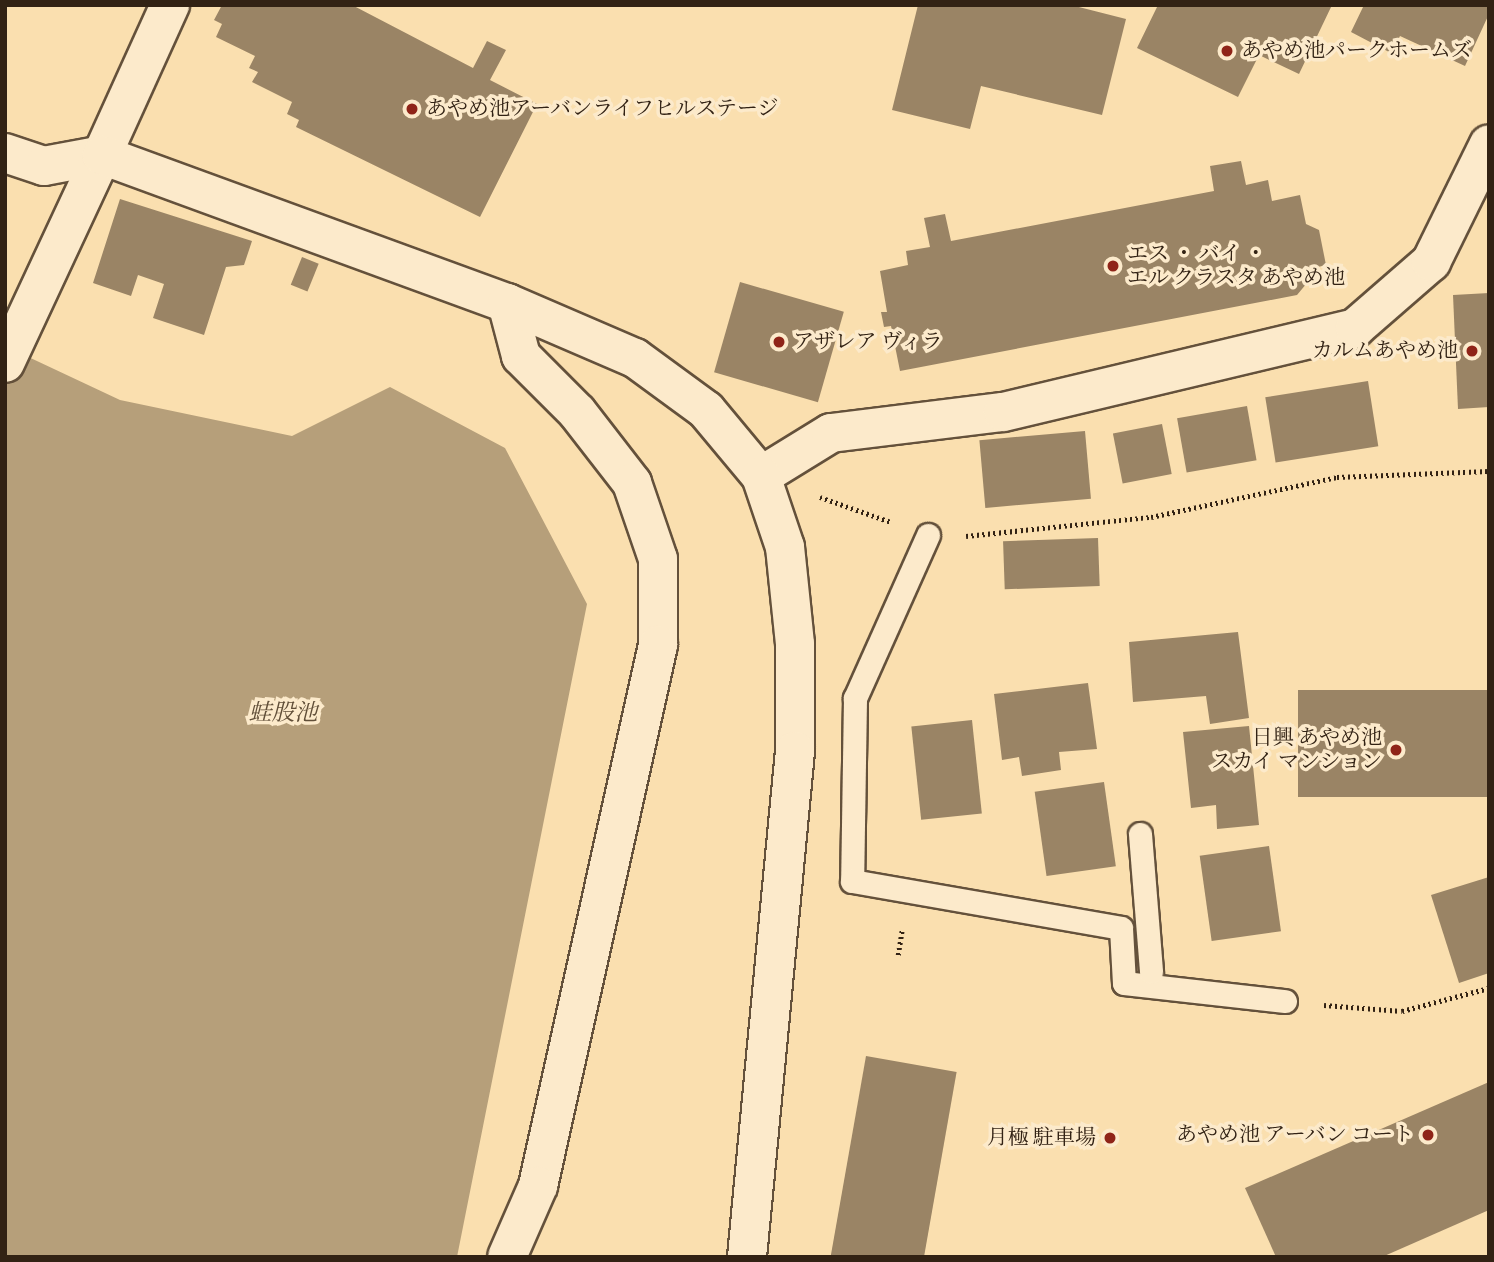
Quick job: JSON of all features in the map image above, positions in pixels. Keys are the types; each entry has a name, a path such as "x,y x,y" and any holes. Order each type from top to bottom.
{"street":[{"path":"9,356 170,5"},
{"path":"761,476 831,433 1003,412 1355,328 1431,262 1489,144"},
{"path":"5,153 44,166 102,155 507,303 635,358 706,410 761,476 785,547 795,644 795,751 747,1257"},
{"path":"507,303 521,356 578,412 632,484 658,559 658,645 538,1186 507,1257"}],"lane":[{"path":"928,535 855,698 852,881 1121,928 1148,930"},
{"path":"1140,834 1151,971"},
{"path":"1121,928 1124,983 1285,1001"}],"path":[{"path":"761,476 935,539 1151,517 1337,477 1489,471"},
{"path":"1285,1001 1402,1011 1489,988"}],"water":[{"name":"蛙股池","path":"5,346 120,400 292,436 390,387 505,448 587,604 457,1257 5,1257"}],"building":[{"name":"あやめ池アーバンライフヒルステージ","path":"222,5 352,5 473,68 487,41 506,50 490,80 537,104 480,217 296,127 299,120 287,114 292,102 252,82 258,72 249,68 255,56 216,37 222,24 214,20"},
{"path":"918,5 1071,5 1126,19 1102,115 981,86 970,129 892,110"},
{"name":"あやめ池パークホームズ","path":"1158,5 1332,5 1299,74 1259,55 1238,97 1137,48"},
{"path":"1364,5 1489,5 1489,14 1465,66 1400,36 1391,53 1351,32"},
{"name":"エス ・ バイ ・ エル クラスタ あやめ池","path":"1241,161 1246,185 1268,180 1272,201 1300,195 1306,224 1319,230 1326,265 1318,267 1320,275 1306,277 1307,283 1297,295 900,371 891,326 884,327 881,312 887,312 880,271 908,265 906,251 930,247 924,218 945,214 951,241 1214,191 1210,166"},
{"path":"120,199 252,241 244,265 226,267 204,335 153,318 164,284 138,275 131,296 93,283"},
{"path":"302,257 319,264 307,292 291,285"},
{"name":"アザレア ヴィラ","path":"740,282 844,312 818,402 714,372"},
{"name":"カルムあやめ池","path":"1489,293 1489,407 1458,409 1453,295"},
{"path":"1368,381 1378,446 1276,462 1265,397"},
{"path":"1247,406 1257,460 1187,472 1177,418"},
{"path":"1162,424 1172,474 1123,484 1113,434"},
{"path":"1085,431 1091,499 985,508 979,440"},
{"path":"1098,538 1100,586 1005,589 1003,541"},
{"path":"1238,632 1249,718 1210,724 1206,696 1133,702 1129,642"},
{"path":"1088,683 1097,749 1059,752 1061,770 1022,776 1019,757 1002,760 994,694"},
{"name":"日興 あやめ池 スカイ マンション","path":"1298,690 1489,690 1489,797 1298,797"},
{"path":"972,720 982,813 921,820 911,726"},
{"path":"1249,726 1259,825 1217,829 1216,805 1191,808 1183,732"},
{"path":"1104,782 1116,866 1047,876 1035,792"},
{"path":"1269,846 1281,931 1212,941 1200,856"},
{"path":"1489,877 1489,973 1459,983 1431,895"},
{"path":"866,1056 957,1072 924,1257 831,1257"},
{"name":"あやめ池 アーバン コート","path":"1489,1082 1489,1210 1382,1257 1276,1257 1245,1188"}],"place":[{"name":"あやめ池パークホームズ","path":"1227,51"},
{"name":"あやめ池アーバンライフヒルステージ","path":"412,109"},
{"name":"エス ・ バイ ・ エル クラスタ あやめ池","path":"1113,266"},
{"name":"アザレア ヴィラ","path":"779,342"},
{"name":"カルムあやめ池","path":"1472,351"},
{"name":"日興 あやめ池 スカイ マンション","path":"1396,750"},
{"name":"あやめ池 アーバン コート","path":"1428,1135"},
{"name":"月極 駐車場","path":"1110,1138"}]}
